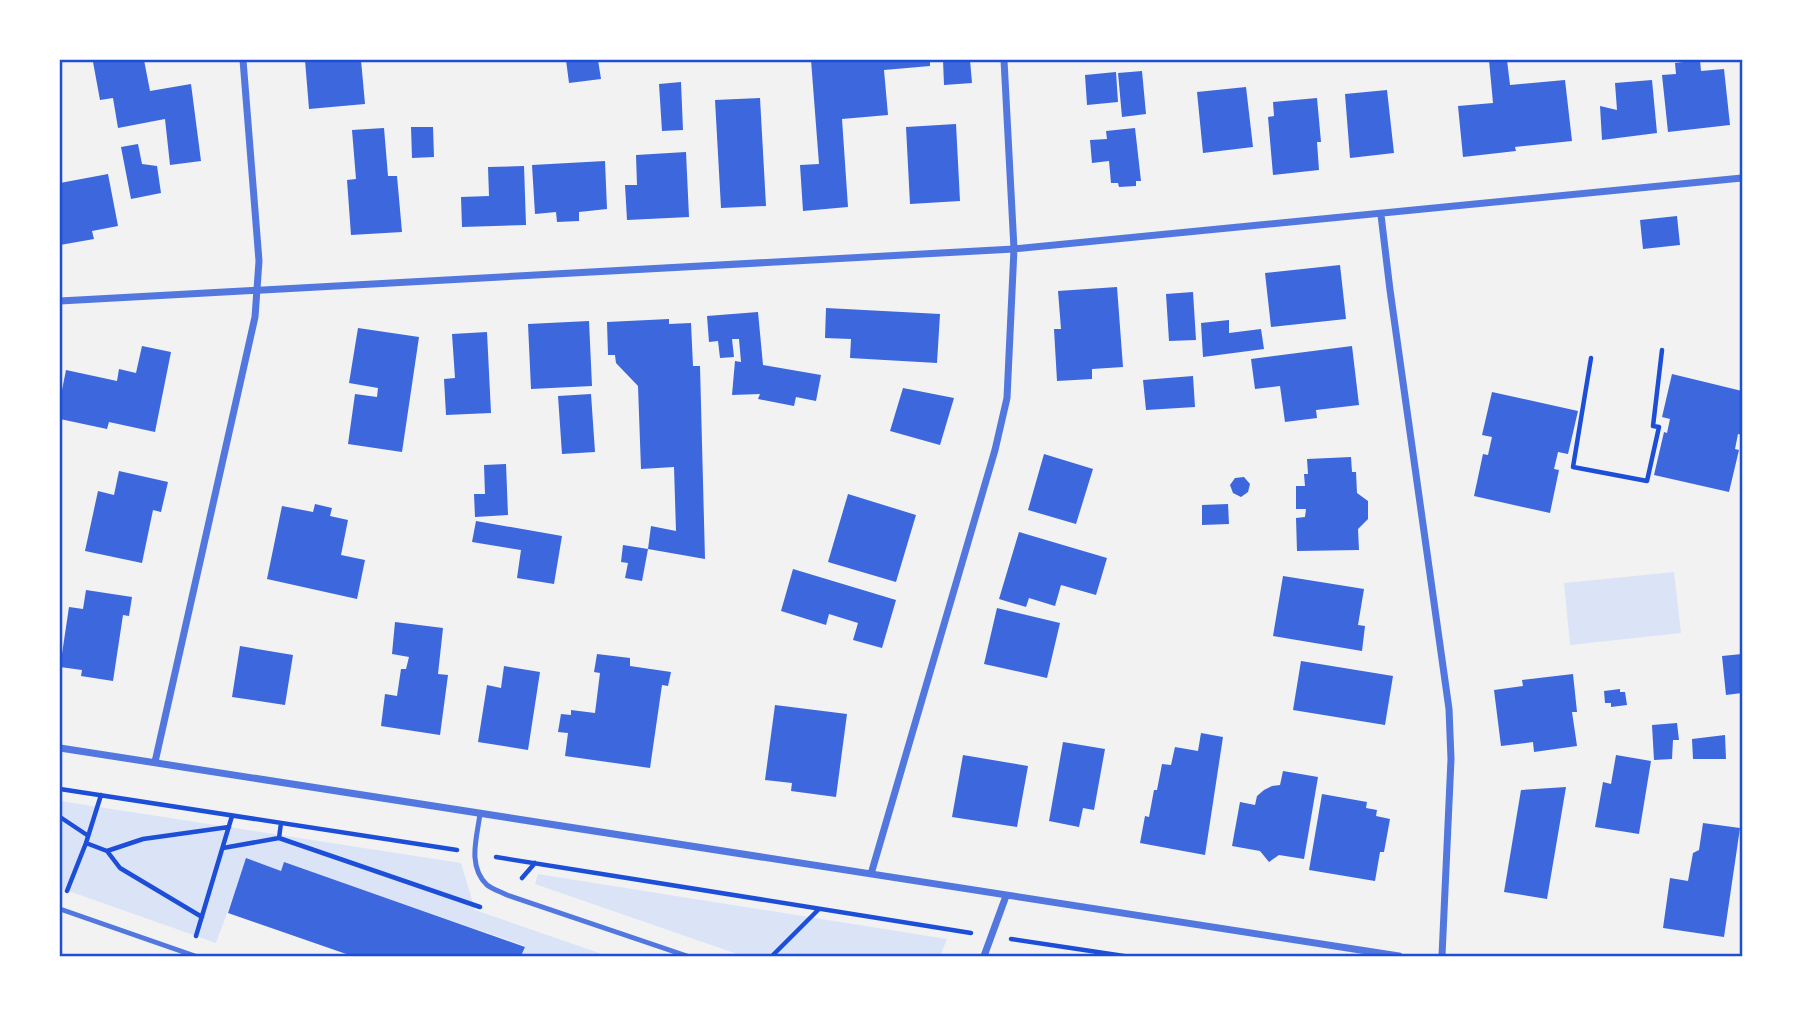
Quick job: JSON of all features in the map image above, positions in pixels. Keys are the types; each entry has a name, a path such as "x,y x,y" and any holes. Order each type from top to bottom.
{"street":[{"path":"155,762 255,317 259,261 243,60"},
{"path":"871,874 991,463 1007,398 1014,249 1004,60"},
{"path":"60,301 1014,249 1742,178"},
{"path":"1381,215 1449,709 1451,759 1442,957"},
{"path":"60,748 1399,957"},
{"path":"984,957 1006,896"}],"lane":[{"path":"480,814 474,853 476,867 487,884 507,895 687,957"},
{"path":"60,909 193,956"}],"path":[{"path":"1591,358 1573,467 1647,481 1659,427 1653,426 1662,350"},
{"path":"60,789 819,908 772,957"},
{"path":"60,909 86,843 101,795"},
{"path":"193,956 232,816"},
{"path":"60,817 88,835"},
{"path":"279,838 281,823"},
{"path":"107,851 143,839 229,827"},
{"path":"223,848 279,838 492,912 535,863"},
{"path":"86,843 107,851 120,868 202,917"}],"shaded area":[{"path":"1674,572 1681,633 1570,645 1564,583"},
{"path":"60,801 461,863 475,910 608,956 522,955 525,946 285,863 281,871 247,859 216,943 60,888"},
{"path":"538,874 947,939 940,956 743,956 535,884"}],"building":[{"path":"144,60 150,91 191,84 201,161 170,165 165,119 118,128 113,98 100,100 93,62"},
{"path":"305,60 361,60 365,104 309,109"},
{"path":"566,60 598,60 601,79 569,83"},
{"path":"811,60 930,60 930,66 884,70 888,115 842,119 848,207 803,211 800,165 819,164"},
{"path":"943,60 970,60 972,83 944,85"},
{"path":"1489,60 1507,60 1510,85 1565,80 1572,141 1515,147 1516,151 1463,157 1458,106 1493,103"},
{"path":"1700,60 1701,71 1724,69 1730,125 1668,132 1662,75 1676,74 1675,63"},
{"path":"1142,71 1146,114 1122,117 1118,73"},
{"path":"1116,72 1118,102 1087,105 1085,75"},
{"path":"1652,80 1657,133 1602,140 1600,106 1617,110 1615,83"},
{"path":"681,82 683,130 662,131 659,84"},
{"path":"1246,87 1253,147 1203,153 1197,92"},
{"path":"1387,90 1394,153 1350,158 1345,94"},
{"path":"760,98 766,206 721,208 715,100"},
{"path":"1317,98 1321,142 1317,142 1319,170 1273,175 1268,117 1274,116 1273,102"},
{"path":"956,124 960,201 910,204 906,127"},
{"path":"411,127 433,127 434,157 412,158"},
{"path":"384,128 388,176 397,176 402,232 351,235 347,180 356,179 352,130"},
{"path":"1135,128 1141,181 1136,181 1136,186 1119,187 1118,183 1111,183 1109,161 1092,163 1090,140 1107,139 1106,131"},
{"path":"138,144 142,164 157,166 161,193 131,199 121,147"},
{"path":"686,152 689,217 627,220 625,185 637,185 636,155"},
{"path":"605,161 607,209 579,212 579,221 557,222 556,212 535,214 532,165"},
{"path":"524,166 526,225 462,227 461,197 489,196 488,167"},
{"path":"108,174 118,226 92,231 94,239 60,245 60,183"},
{"path":"1677,216 1680,245 1643,249 1640,220"},
{"path":"1340,265 1346,319 1271,327 1265,273"},
{"path":"1117,287 1123,367 1092,369 1092,379 1057,381 1054,329 1061,329 1058,291"},
{"path":"1193,292 1196,340 1169,341 1166,294"},
{"path":"826,308 940,314 937,363 850,358 851,339 825,338"},
{"path":"758,312 763,365 821,375 816,401 796,397 794,406 758,399 760,394 732,395 735,361 741,362 739,339 732,339 734,357 720,358 718,341 709,342 707,316"},
{"path":"669,319 669,324 691,323 693,366 700,366 705,559 648,549 651,526 676,531 674,467 641,469 638,386 616,363 615,355 608,355 607,322"},
{"path":"1229,320 1229,333 1261,329 1264,349 1203,357 1201,323"},
{"path":"589,321 592,386 531,389 528,324"},
{"path":"358,328 419,337 402,452 348,444 355,394 377,397 378,388 349,383"},
{"path":"487,332 491,413 446,415 444,379 455,378 452,334"},
{"path":"142,346 171,352 155,432 109,422 107,429 60,419 60,400 66,370 117,381 119,369 136,373"},
{"path":"1352,346 1359,405 1316,410 1317,418 1285,422 1280,386 1255,389 1251,359"},
{"path":"1672,374 1742,391 1742,435 1738,434 1735,449 1739,450 1729,492 1654,475 1664,432 1667,433 1670,419 1662,417"},
{"path":"1193,376 1195,407 1146,410 1143,380"},
{"path":"903,388 954,398 940,445 890,431"},
{"path":"1492,392 1578,411 1568,454 1558,452 1554,469 1559,470 1550,513 1474,496 1483,454 1488,455 1492,437 1482,435"},
{"path":"591,394 595,452 562,454 558,396"},
{"path":"1044,454 1093,469 1076,524 1028,510"},
{"path":"1351,457 1352,472 1356,472 1357,493 1368,501 1368,519 1358,529 1359,550 1297,551 1296,518 1305,517 1306,509 1296,509 1296,486 1305,486 1304,474 1308,474 1307,459"},
{"path":"506,464 508,515 475,517 474,494 485,494 484,465"},
{"path":"119,471 168,482 161,512 153,510 142,563 85,551 98,491 114,495"},
{"path":"1244,477 1250,484 1248,492 1241,497 1233,493 1230,485 1235,478"},
{"path":"848,494 916,515 896,582 828,562"},
{"path":"315,504 332,508 330,516 348,520 341,555 365,560 357,599 267,579 282,506 313,512"},
{"path":"1228,504 1229,524 1202,525 1202,505"},
{"path":"476,521 562,536 554,584 517,578 521,550 472,542"},
{"path":"1019,532 1107,558 1096,595 1061,585 1055,606 1029,598 1026,607 999,599"},
{"path":"623,545 648,549 642,581 625,578 628,563 621,562"},
{"path":"793,569 896,600 882,648 853,640 858,623 829,614 826,625 781,611"},
{"path":"1283,576 1364,589 1358,625 1365,626 1362,651 1273,636"},
{"path":"86,590 132,597 129,616 123,615 113,681 81,676 82,670 60,667 69,607 83,609"},
{"path":"997,608 1060,623 1047,678 984,664"},
{"path":"395,622 443,628 438,674 448,675 440,735 381,726 385,694 397,696 401,669 406,669 409,657 392,654"},
{"path":"240,646 293,655 285,705 232,697"},
{"path":"597,654 630,658 630,666 671,672 668,686 662,685 650,768 565,756 568,733 558,732 561,714 571,715 571,710 595,713 600,673 594,672"},
{"path":"1742,654 1742,693 1726,695 1722,656"},
{"path":"1301,661 1393,676 1385,725 1293,710"},
{"path":"504,666 540,672 528,750 478,742 487,685 501,688"},
{"path":"1573,674 1577,712 1572,712 1577,746 1534,752 1533,742 1501,746 1494,690 1523,686 1522,680"},
{"path":"1620,689 1620,692 1625,692 1627,705 1611,707 1611,703 1605,703 1604,691"},
{"path":"775,705 847,714 836,797 791,791 792,783 765,780"},
{"path":"1677,723 1679,740 1673,740 1672,759 1654,760 1652,725"},
{"path":"1201,733 1223,737 1205,855 1140,843 1145,816 1149,817 1162,764 1171,765 1175,747 1198,751"},
{"path":"1725,735 1726,759 1693,759 1692,739"},
{"path":"1063,742 1105,749 1094,810 1083,808 1079,827 1049,821"},
{"path":"963,755 1028,766 1017,827 952,817"},
{"path":"1616,755 1651,761 1639,834 1595,827 1603,782 1611,784"},
{"path":"1283,771 1318,777 1304,859 1279,855 1269,862 1260,851 1232,846 1240,802 1255,805 1257,796 1264,790 1280,785"},
{"path":"1566,787 1547,899 1504,892 1521,790"},
{"path":"1322,794 1367,802 1366,808 1377,810 1376,816 1390,819 1375,881 1309,870"},
{"path":"1703,823 1740,828 1724,937 1663,928 1670,878 1688,881 1693,853 1699,850"},
{"path":"246,858 281,871 284,862 525,947 521,956 352,956 228,913"}]}
